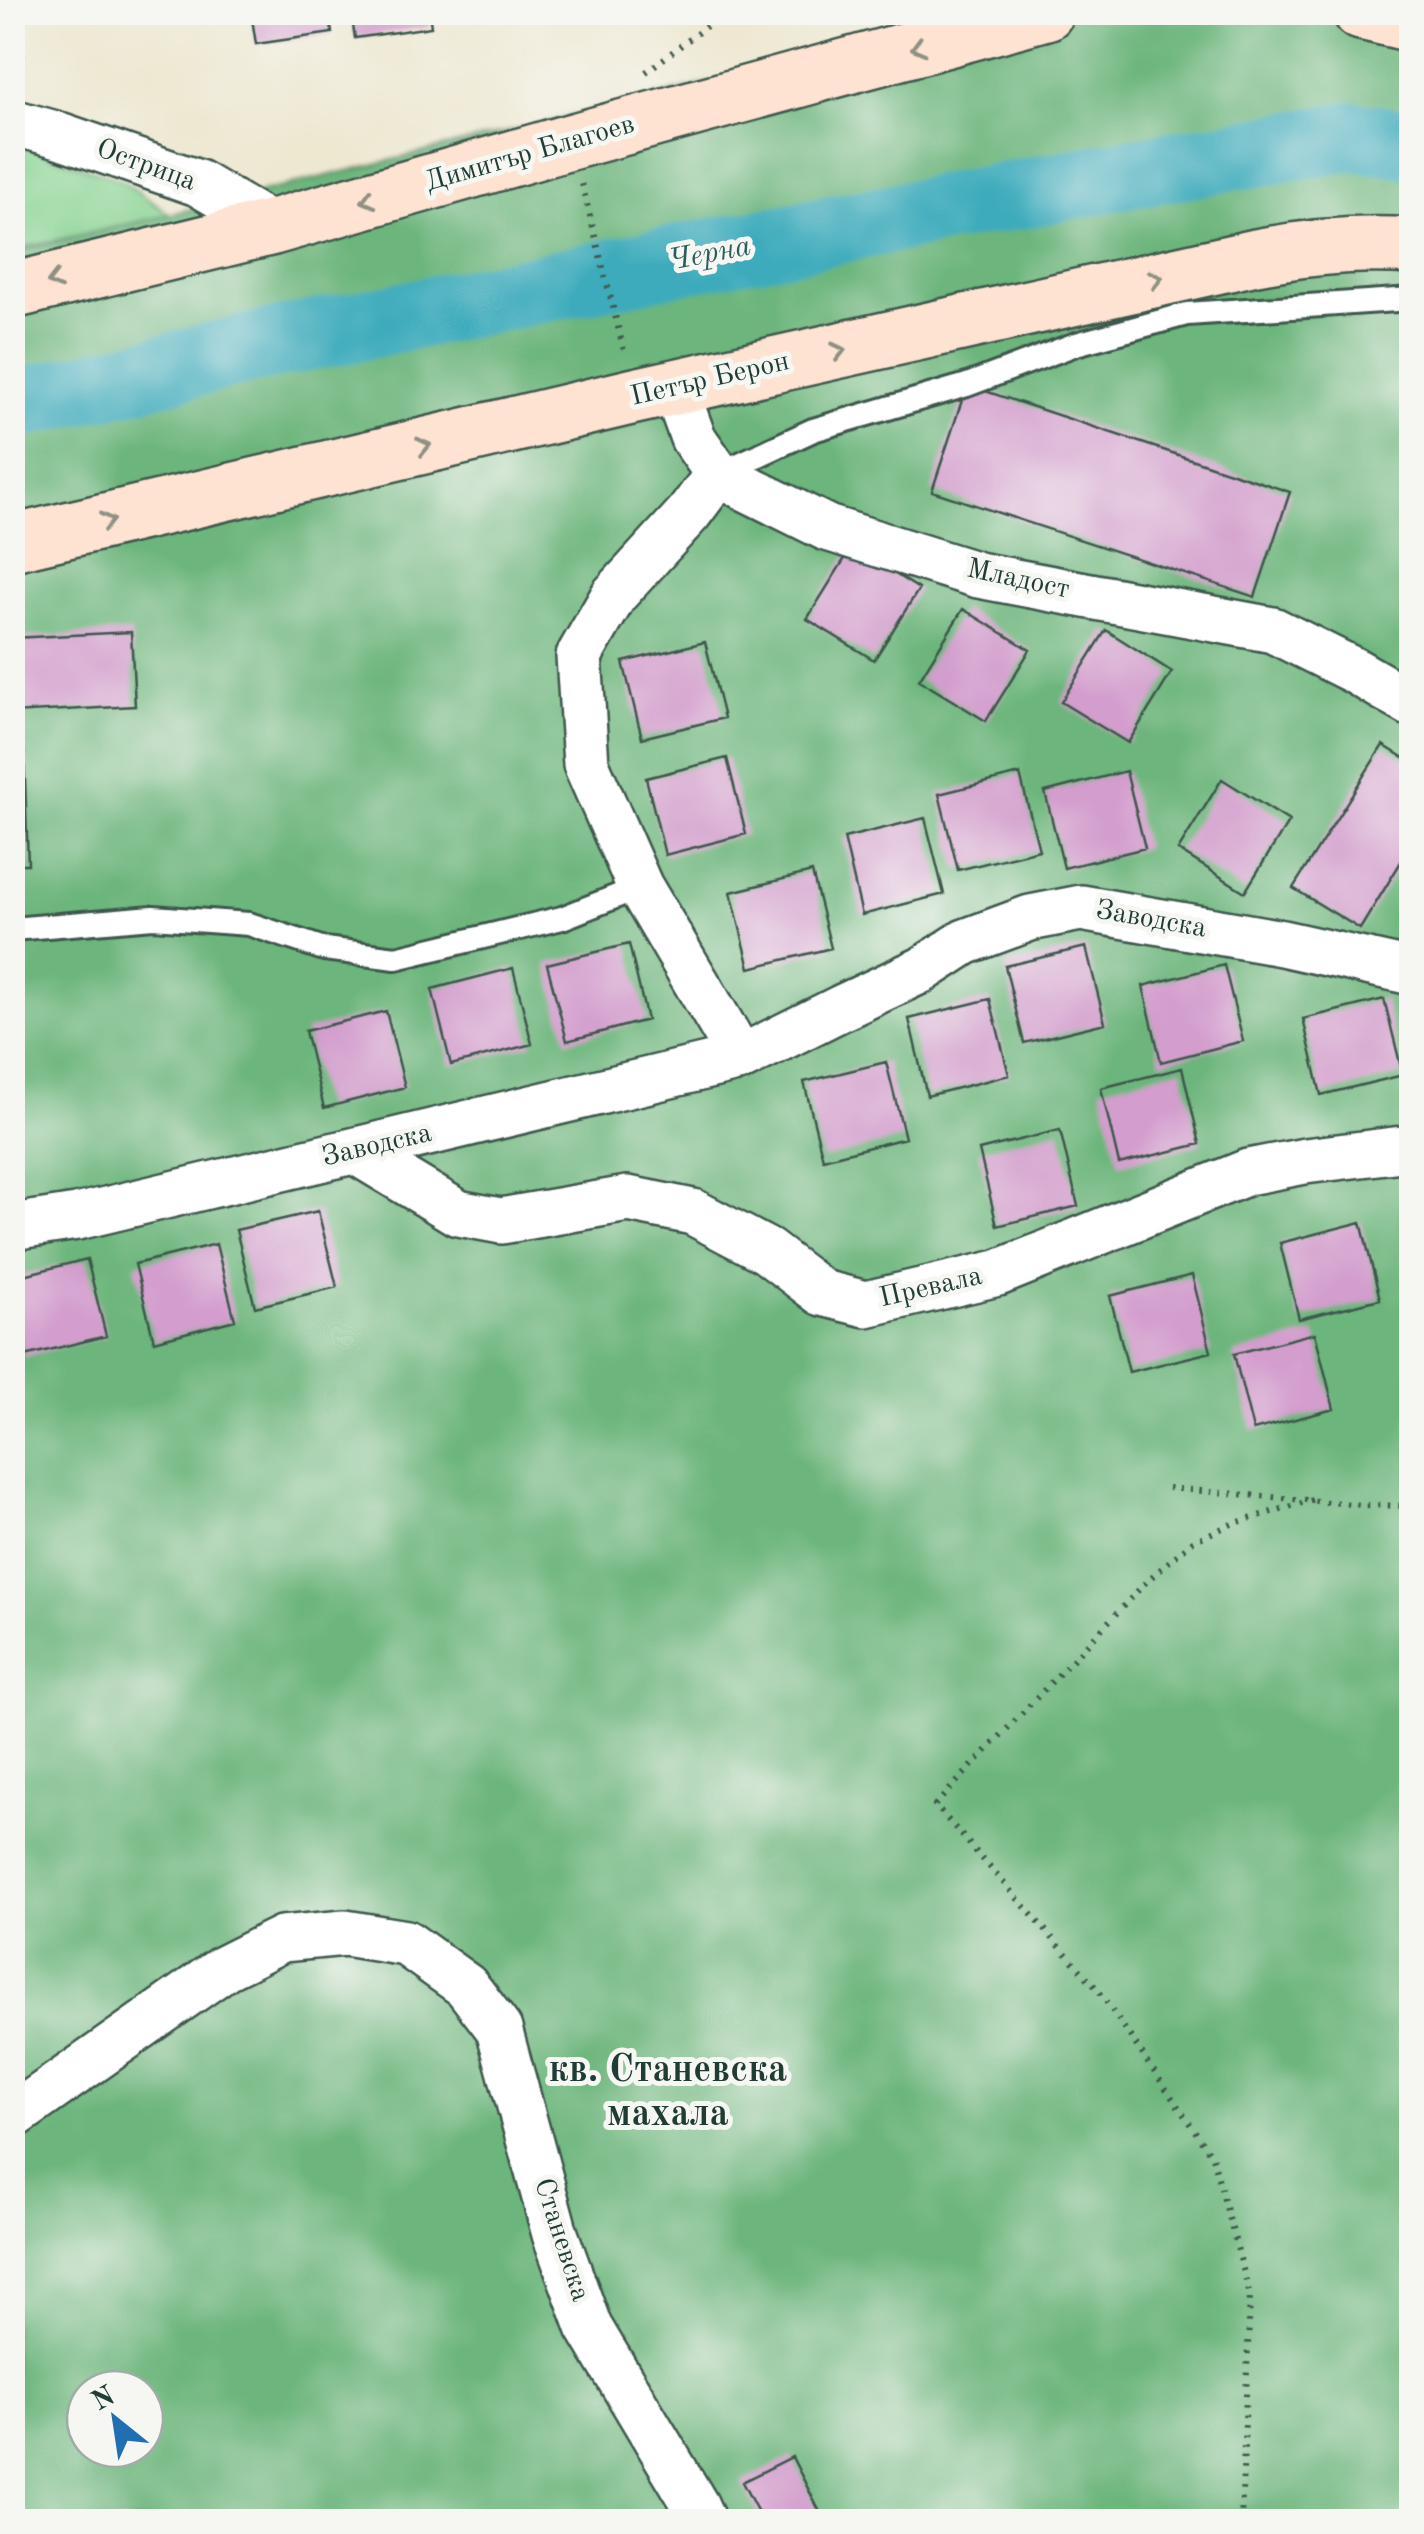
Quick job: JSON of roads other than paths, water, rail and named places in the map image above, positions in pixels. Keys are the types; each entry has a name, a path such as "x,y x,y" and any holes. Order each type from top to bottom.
{"main road":[{"name":"Димитър Благоев","path":"12,291 273,227 1046,12"},
{"path":"1361,12 1412,24"},
{"name":"Петър Берон","path":"12,543 1300,248 1412,246"}],"street":[{"name":"Острица","path":"12,122 198,183 273,227"},
{"name":"Младост","path":"676,388 692,438 718,474 827,528 978,574 1273,630 1412,704"},
{"path":"718,474 614,596 579,656 586,764 640,887 741,1058"},
{"name":"Заводска","path":"12,1228 76,1217 741,1058 922,970 965,942 1030,918 1081,908 1282,943 1412,972"},
{"name":"Превала","path":"356,1151 458,1213 501,1221 628,1199 693,1212 766,1252 822,1293 866,1304 998,1272 1248,1172 1305,1160 1412,1150"},
{"name":"Станевска","path":"12,2117 224,1968 282,1939 345,1933 406,1943 466,1986 499,2029 556,2234 589,2327 702,2522"}],"lane":[{"path":"718,474 813,430 968,385 1076,344 1186,314 1412,300"},
{"path":"12,930 153,917 249,924 324,950 396,958 562,918 640,887"}],"waterway":[{"name":"Черна","path":"12,405 253,348 666,262 1129,173 1352,136 1412,145"}],"district":[{"name":"кв. Станевска махала","path":"668,2093"}]}
